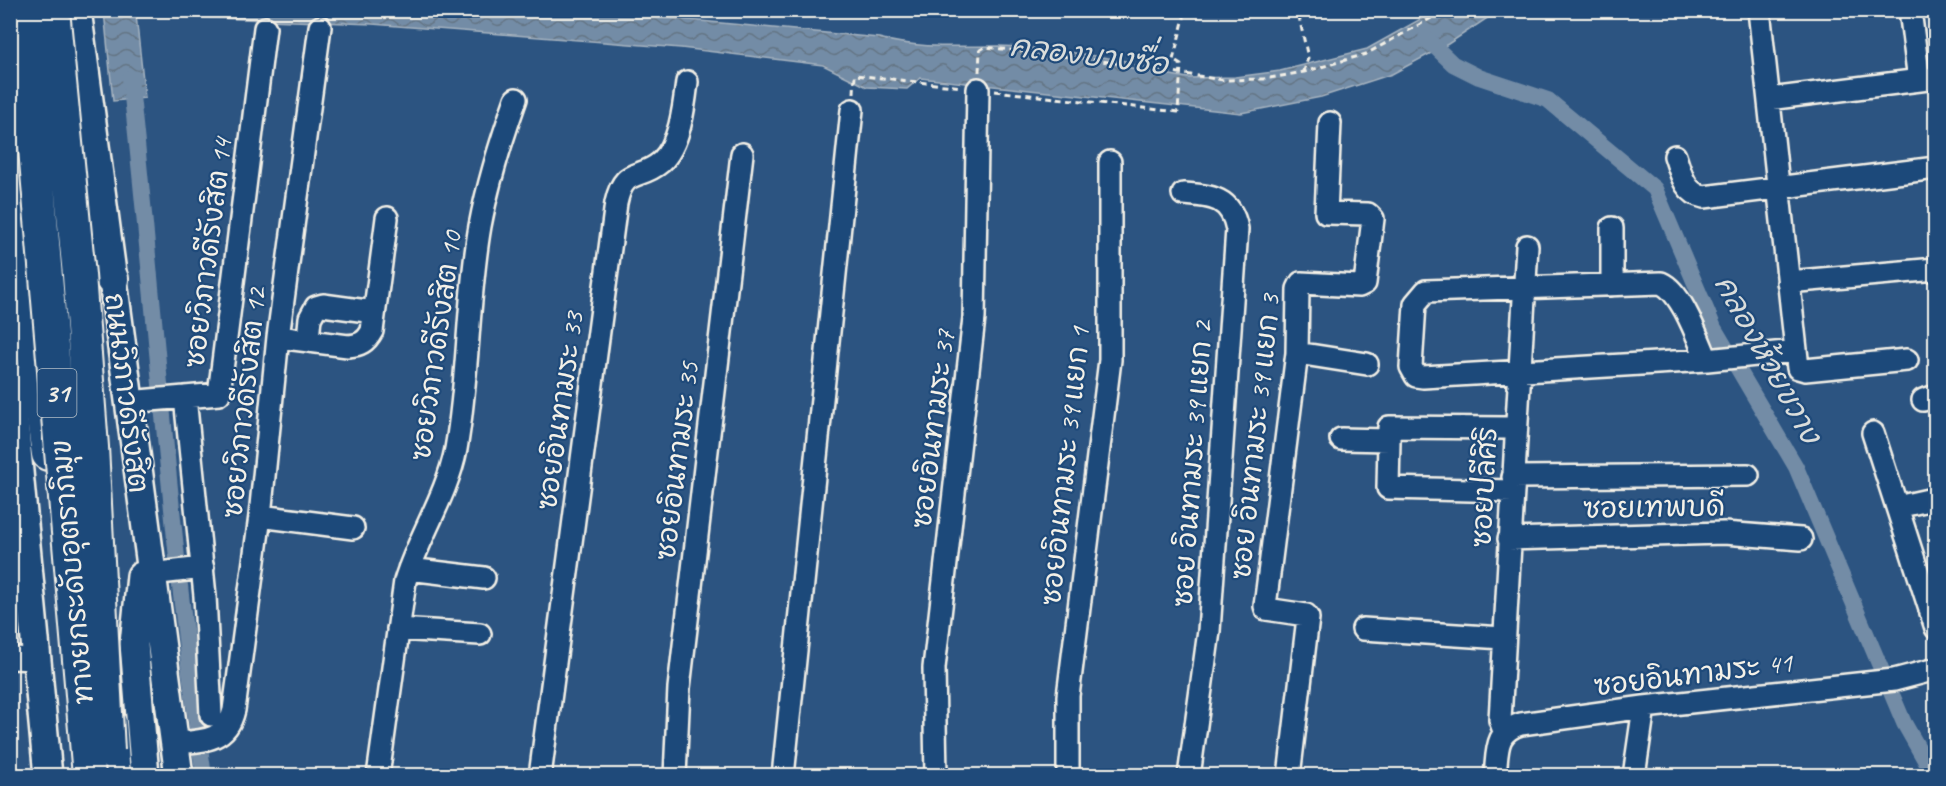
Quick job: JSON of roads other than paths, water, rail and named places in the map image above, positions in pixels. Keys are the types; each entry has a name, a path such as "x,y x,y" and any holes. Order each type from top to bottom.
{"highway":[{"name":"ทางยกระดับอุตราภิมุข","path":"22,10 88,770"},
{"name":"ถนนวิภาวดีรังสิต","path":"47,10 101,557 88,770"},
{"name":"ทางยกระดับอุตราภิมุข","path":"53,10 79,276 92,447 88,770"},
{"path":"53,72 66,118 82,214 112,279"},
{"name":"31","path":"10,136 27,308 88,770"}],"main road":[{"name":"ถนนวิภาวดีรังสิต","path":"77,11 112,279 139,401 145,535 177,571 189,741 179,776"},
{"name":"31","path":"10,378 25,604 37,659 88,770"},
{"path":"144,766 134,644 145,535"},
{"name":"31","path":"25,604 59,703 88,770"}],"street":[{"path":"1759,10 1788,282 1800,370 1907,360"},
{"path":"1768,99 1927,79 1910,10"},
{"name":"ซอยวิภาวดีรังสิต 12","path":"189,741 220,735 228,728 232,719 260,516 278,337 320,27"},
{"name":"ซอยวิภาวดีรังสิต 14","path":"139,401 219,394 265,28"},
{"name":"ซอยอินทามระ 33","path":"540,776 616,203 619,189 626,178 660,162 668,153 684,107 687,82"},
{"name":"ซอยอินทามระ 37","path":"936,776 934,668 974,318 978,89"},
{"name":"ซอยวิภาวดีรังสิต 10","path":"378,776 398,629 409,569 443,489 455,450 480,228 495,156 516,99"},
{"path":"783,776 852,110"},
{"name":"ซอย อินทามระ 39 แยก 3","path":"1289,776 1308,618 1306,615 1266,609 1265,606 1297,354 1298,286 1301,283 1359,286 1365,283 1373,219 1371,215 1326,213 1330,123"},
{"name":"ซอยอินทามระ 35","path":"675,776 679,688 742,154"},
{"path":"1675,156 1686,187 1693,195 1704,197 1935,168"},
{"name":"ซอยอินทามระ 39 แยก 1","path":"1068,776 1068,696 1110,360 1110,162"},
{"name":"ซอย อินทามระ 39 แยก 2","path":"1183,194 1212,196 1222,202 1235,218 1238,229 1209,631 1189,776"},
{"path":"278,337 308,339 348,346 362,343 372,331 387,218"},
{"path":"1612,228 1612,285"},
{"name":"ซอยปลีศิริ","path":"1504,731 1500,720 1503,638 1527,246"},
{"path":"1788,282 1935,269"},
{"path":"1724,358 1692,326 1669,287 1661,284 1426,291 1415,304 1411,362 1413,372 1423,377 1724,358 1796,351"},
{"path":"308,339 310,318 316,307 323,305 374,312"},
{"path":"1297,354 1367,364"},
{"path":"181,398 177,571 211,715"},
{"path":"1506,428 1389,427 1388,488 1748,475"},
{"path":"1874,432 1935,628"},
{"path":"1341,439 1389,441"},
{"path":"1897,507 1933,499"},
{"path":"260,516 353,528"},
{"name":"ซอยเทพบดี","path":"1509,539 1724,533 1801,538"},
{"path":"409,569 484,578"},
{"path":"398,629 480,634"},
{"path":"1363,629 1503,638"},
{"path":"10,658 37,659"},
{"name":"ซอยอินทามระ 41","path":"1504,731 1521,724 1644,707 1894,680 1935,669"},
{"path":"1634,776 1644,707"},
{"path":"1495,776 1504,731"}],"water":[{"name":"คลองบางซื่อ","path":"104,11 595,11 879,38 908,44 1046,49 1126,61 1126,67 1188,78 1235,77 1280,71 1367,49 1435,11 1498,11 1448,44 1392,74 1321,97 1241,113 920,78 907,89 867,87 823,65 681,48 372,24 136,15 145,98 113,101"}],"waterway":[{"name":"คลองห้วยขวาง","path":"1426,38 1453,64 1479,77 1548,100 1655,189 1714,328 1796,467 1904,723 1934,776"},
{"path":"130,78 172,514 204,776"}]}
